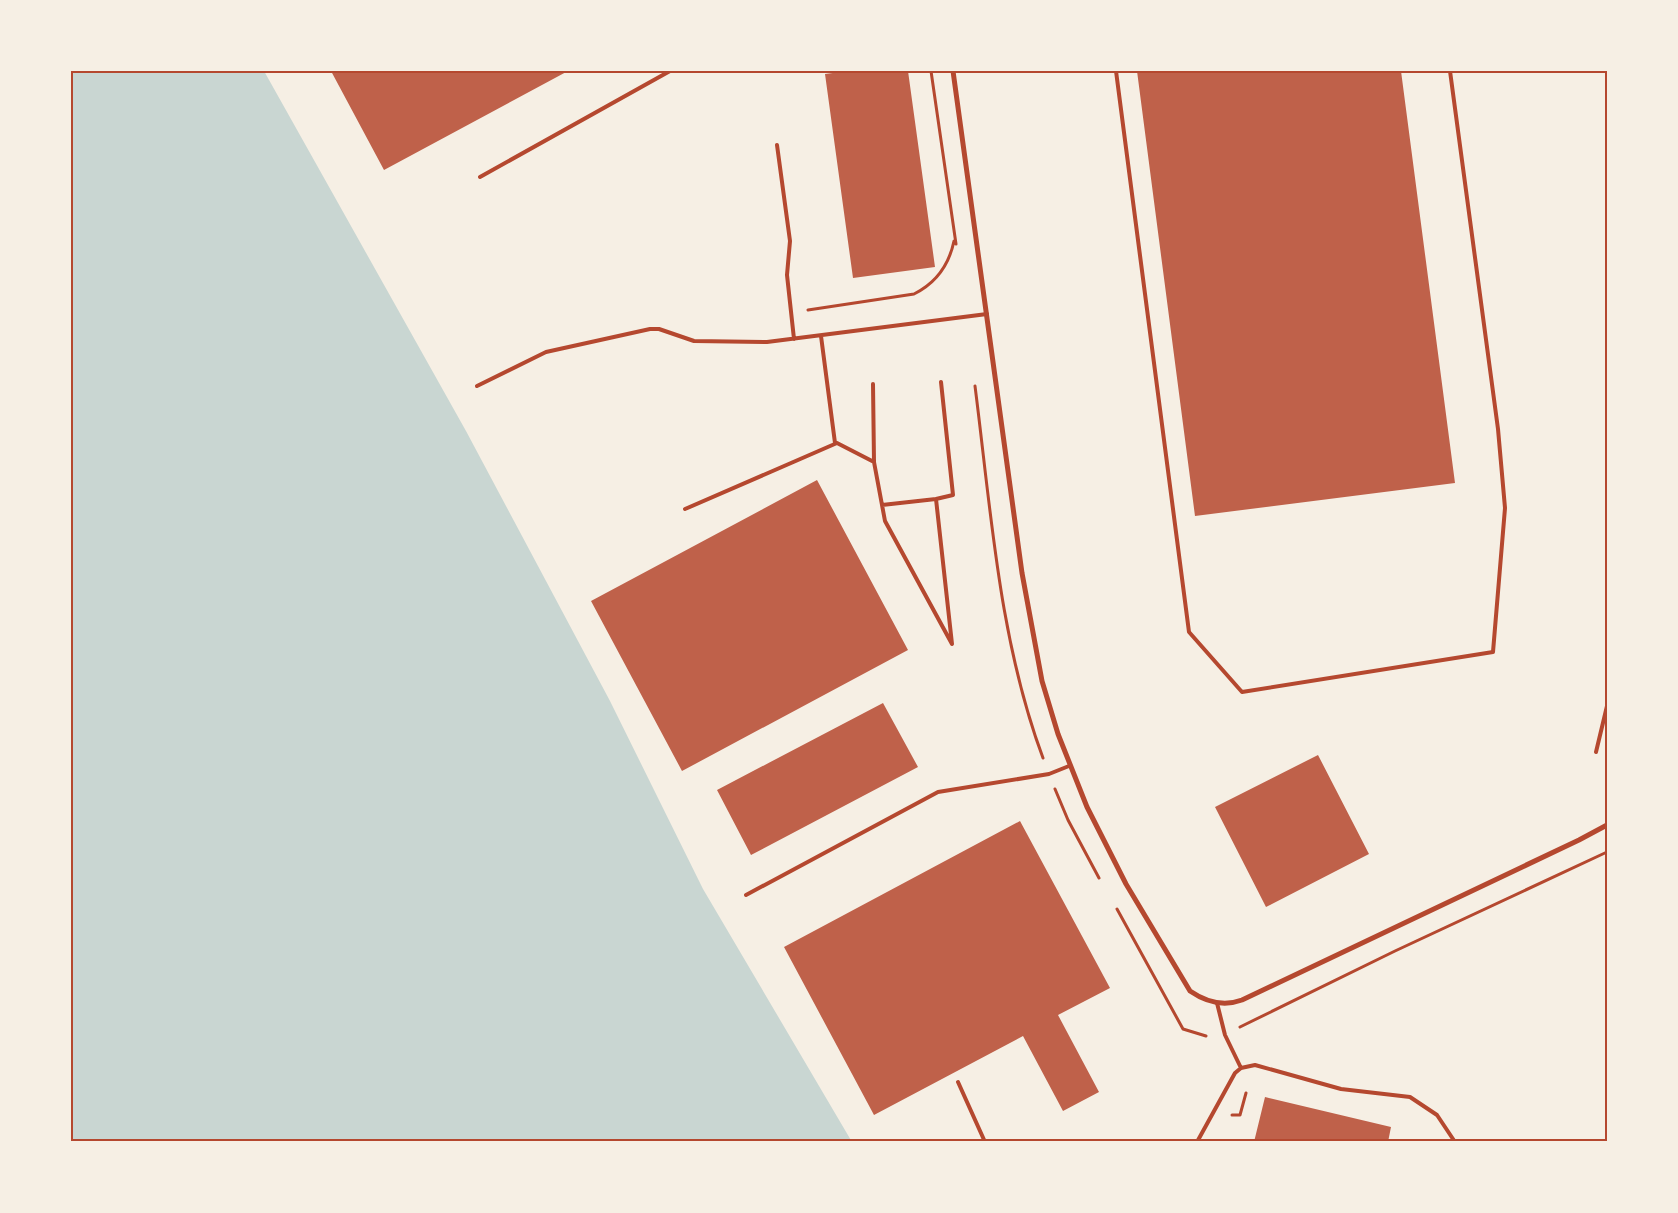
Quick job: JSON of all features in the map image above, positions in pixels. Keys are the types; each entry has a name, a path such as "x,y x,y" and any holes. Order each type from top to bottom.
{"street":[{"path":"953,71 1030,625 1042,681 1069,766 1108,850 1190,991 1206,1000 1217,1003 1230,1004 1242,1000 1580,840 1607,825"}],"lane":[{"path":"480,177 670,71"},
{"path":"1116,71 1189,632 1242,692 1493,652 1505,508 1498,429 1450,71"},
{"path":"777,145 790,241 787,275 794,339"},
{"path":"477,386 546,352 650,329 659,329 694,341 767,342 987,314"},
{"path":"821,336 835,443 874,462"},
{"path":"882,505 936,500 953,495 941,382"},
{"path":"873,384 874,462 885,521 952,644 936,500"},
{"path":"685,509 837,444"},
{"path":"1596,752 1607,706"},
{"path":"746,895 938,792 1049,774 1069,766"},
{"path":"1217,1003 1225,1035 1240,1068"},
{"path":"1196,1142 1236,1073 1240,1068 1250,1065 1263,1066 1341,1089 1410,1097 1437,1115 1455,1142"},
{"path":"958,1082 985,1142"}],"path":[{"path":"931,71 956,249"},
{"path":"790,312 914,294 928,286 944,268 951,256 955,239"},
{"path":"974,381 995,541 1014,662 1031,724 1049,774 1068,820 1103,885"},
{"path":"1112,901 1183,1029 1212,1037 1225,1035 1396,951 1607,852"}],"shaded area":[{"path":"71,71 264,71 466,431 610,701 703,889 852,1142 71,1142"}],"building":[{"path":"331,71 568,71 384,170"},
{"path":"848,71 908,71 935,267 853,278 825,74"},
{"path":"1137,71 1401,71 1455,483 1195,516"},
{"path":"817,480 908,650 682,771 591,601"},
{"path":"883,703 918,767 751,855 717,790"},
{"path":"1318,755 1369,854 1266,907 1215,807"},
{"path":"1020,821 1110,988 1058,1015 1099,1092 1063,1111 1023,1036 874,1115 784,947"},
{"path":"1265,1097 1391,1127 1388,1142 1254,1142"}]}
